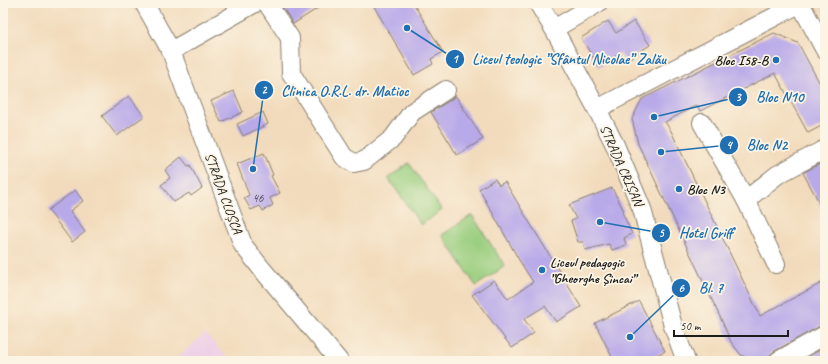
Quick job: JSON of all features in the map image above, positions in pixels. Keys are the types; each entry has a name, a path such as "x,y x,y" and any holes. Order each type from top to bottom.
{"street":[{"name":"STRADA CLOȘCA","path":"144,3 171,51 243,245 339,361"},
{"path":"171,51 255,3"},
{"path":"267,3 290,38 291,73 344,157 354,163 364,161 393,138 412,112 446,90"},
{"name":"STRADA CRIȘAN","path":"538,3 554,29 597,109 615,145 642,209 673,326 686,361"},
{"path":"554,29 598,3"},
{"path":"597,109 800,3 825,50"},
{"path":"702,123 746,200 776,264"},
{"path":"746,200 777,175 825,149"},
{"path":"778,361 825,335"}],"shaded area":[{"path":"205,333 230,361 174,361"}],"green space":[{"path":"409,163 442,210 421,225 388,178"},
{"path":"472,215 505,266 476,286 442,235"}],"building":[{"path":"280,3 326,3 293,24"},
{"path":"372,3 413,3 443,52 431,59 433,64 414,75"},
{"path":"608,21 616,33 634,21 650,45 625,61 620,53 599,67 581,38"},
{"path":"774,33 798,43 825,93 825,124 808,133 775,73 700,111 697,105 665,122 670,129 760,316 825,281 825,325 820,326 773,352 769,356 768,361 753,361 741,355 731,342 638,144 632,119 642,99"},
{"path":"234,91 243,112 221,122 211,101"},
{"path":"455,95 483,139 457,155 431,112 452,99"},
{"path":"129,96 144,116 117,136 102,116"},
{"path":"263,112 268,124 243,136 237,124"},
{"path":"264,153 273,175 271,176 280,193 270,198 273,205 263,211 260,206 251,210 244,198 249,195 237,164"},
{"path":"181,157 188,166 190,165 202,188 191,196 189,193 174,202 161,185 170,178 165,170"},
{"path":"825,161 825,213 803,173"},
{"name":"Liceul pedagogic ”Gheorghe Șincai”","path":"495,179 499,185 505,182 581,307 556,322 545,306 524,319 534,333 512,348 472,295 494,280 508,299 533,282 479,189"},
{"path":"612,188 624,211 622,212 632,234 624,238 626,245 612,250 609,244 585,250 583,242 578,242 571,221 576,219 569,205"},
{"path":"75,190 83,201 70,211 85,232 72,242 48,210"},
{"path":"639,301 665,351 645,361 614,361 595,323"},
{"path":"825,347 825,361 800,361"}],"place":[{"name":"Liceul teologic ”Sfântul Nicolae” Zalău","path":"407,28"},
{"name":"Bloc I58-B","path":"776,60"},
{"name":"Bloc N10","path":"654,117"},
{"name":"Bloc N2","path":"661,152"},
{"name":"Clinica O.R.L. dr. Matioc","path":"253,169"},
{"name":"Bloc N3","path":"679,189"},
{"name":"Hotel Griff","path":"600,222"},
{"name":"Liceul pedagogic ”Gheorghe Șincai”","path":"542,270"},
{"name":"Bl. 7","path":"630,337"}]}
